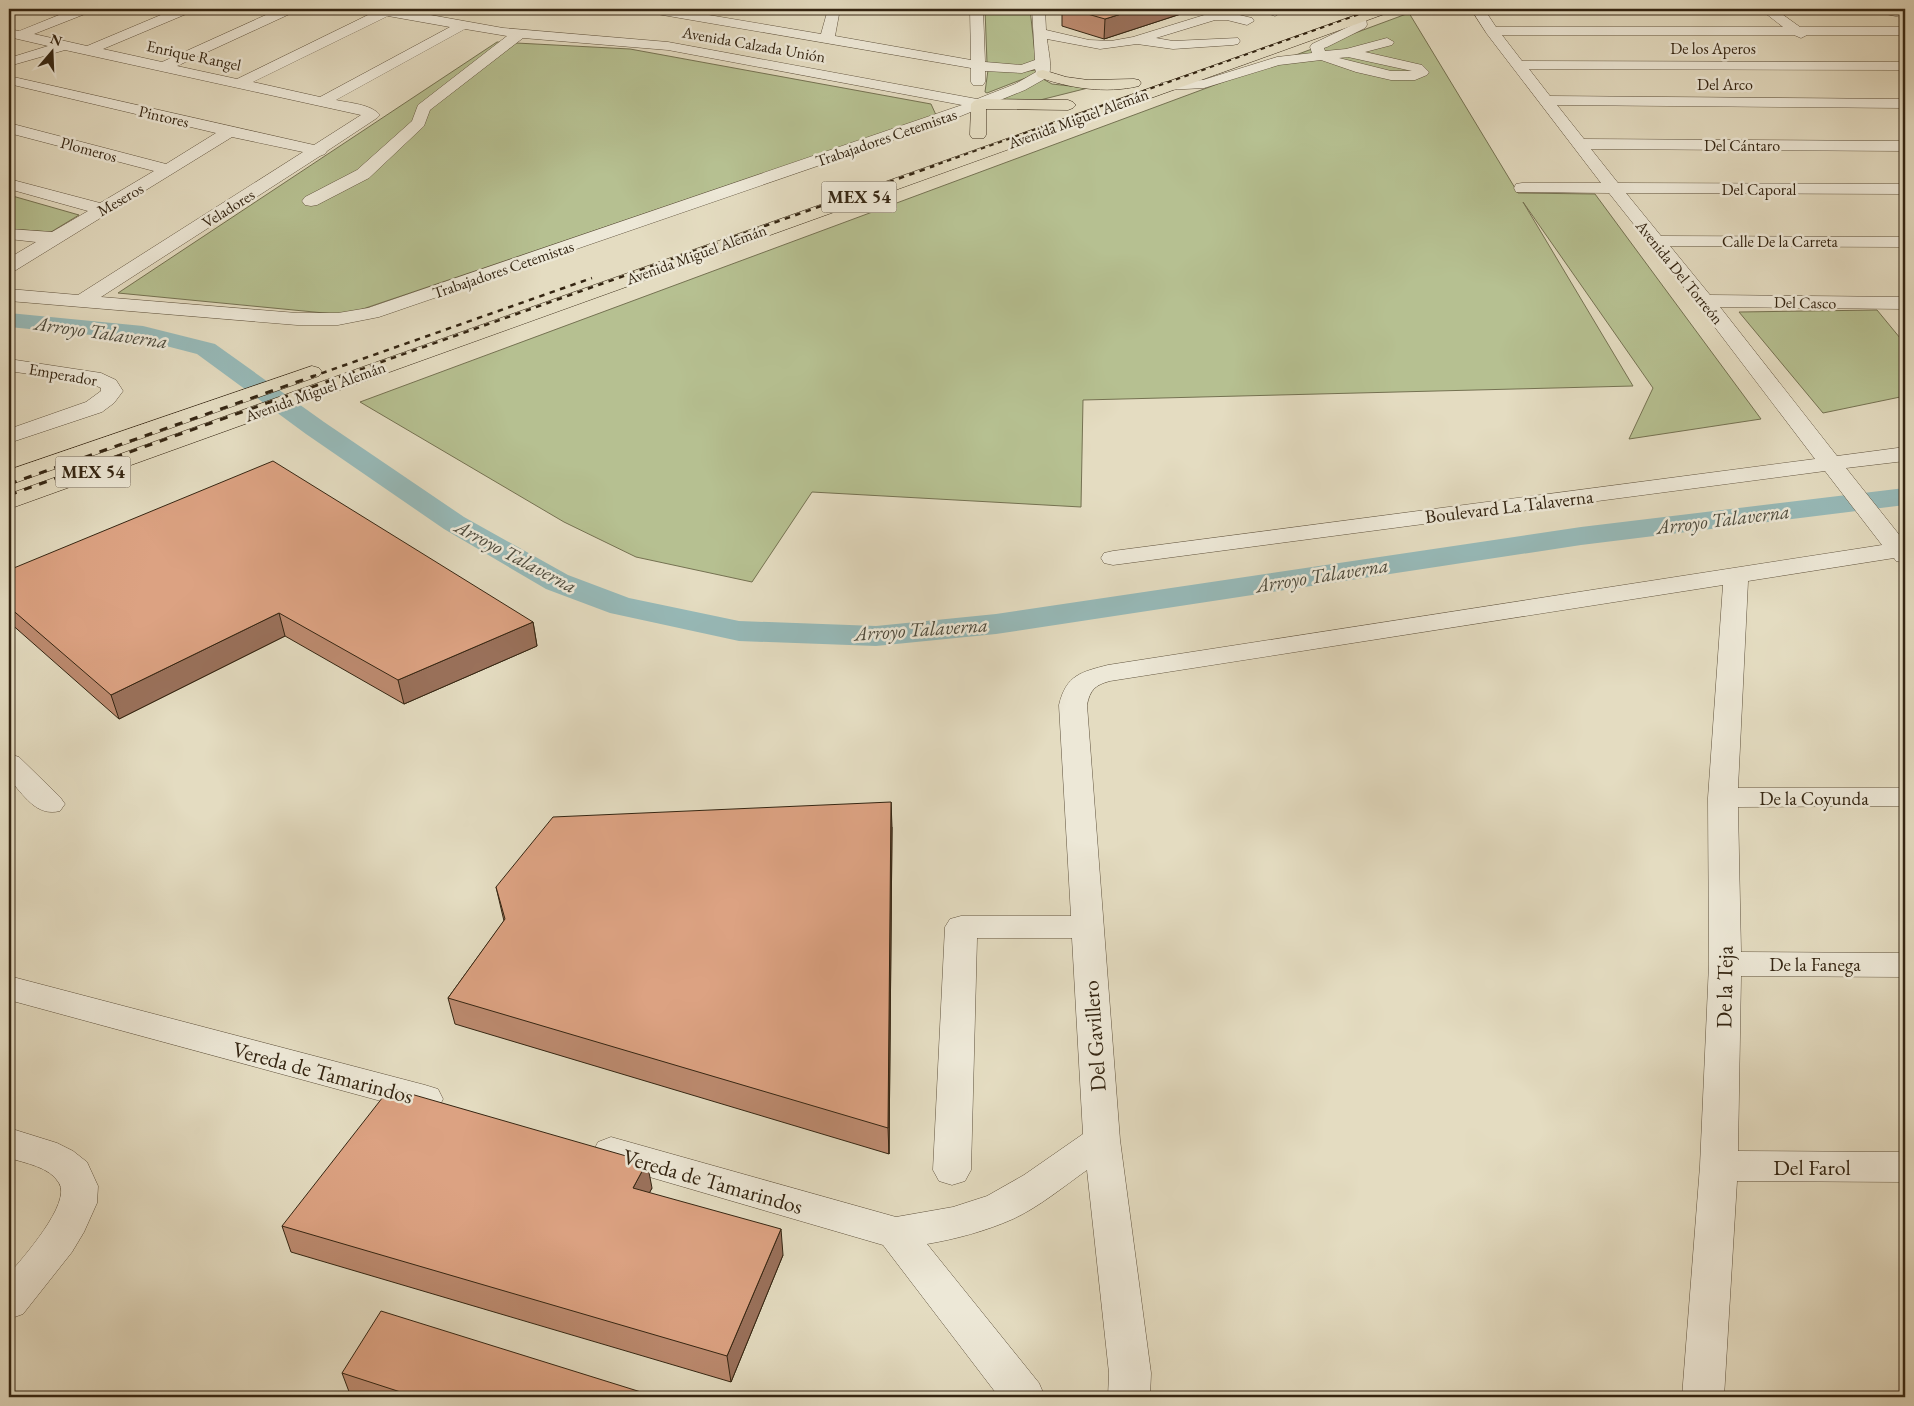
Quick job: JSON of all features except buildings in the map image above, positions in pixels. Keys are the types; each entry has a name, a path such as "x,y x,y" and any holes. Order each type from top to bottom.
{"highway":[{"name":"Avenida Miguel Alemán","path":"1023,120 1134,83 1237,41 1344,9"},
{"name":"Avenida Miguel Alemán","path":"9,478 155,427 324,374 1166,86 1385,9"},
{"path":"1043,68 1062,81 1082,85 1134,83"},
{"path":"978,135 979,104 1068,105"},
{"name":"Avenida Miguel Alemán","path":"960,141 996,129"},
{"name":"Avenida Miguel Alemán","path":"9,502 176,441 324,374"}],"street":[{"path":"15,34 85,9"},
{"path":"90,50 186,9"},
{"path":"163,67 289,9"},
{"path":"240,83 382,9"},
{"name":"Avenida Calzada Unión","path":"382,9 461,26 519,34 614,40 668,46 979,104"},
{"path":"651,9 994,68 1022,69 1043,68 1038,9"},
{"path":"827,40 834,9"},
{"path":"978,9 979,104"},
{"name":"Avenida Del Torreón","path":"1478,9 1492,31 1654,241 1705,301 1837,473 1899,547"},
{"path":"1766,9 1869,84 1902,105"},
{"path":"1881,9 1905,14"},
{"path":"1041,33 1102,46 1138,40 1214,16 1227,16 1247,21"},
{"path":"1320,57 1318,47 1353,30 1360,25 1359,18"},
{"path":"322,101 461,26"},
{"path":"1492,31 1905,31"},
{"name":"Enrique Rangel","path":"15,34 322,101 371,114"},
{"path":"311,201 363,174 419,123 423,108 519,34"},
{"path":"1138,40 1173,45 1237,41"},
{"path":"1166,86 1204,84 1277,61 1347,53 1388,42"},
{"path":"9,62 65,45"},
{"path":"1320,57 1390,76 1410,77 1422,74 1421,70 1417,68 1347,53"},
{"name":"De los Aperos","path":"1520,65 1905,66"},
{"name":"Trabajadores Cetemistas","path":"9,295 297,319 338,319 372,313 979,104 1020,87 1043,68"},
{"name":"Pintores","path":"9,80 319,151"},
{"name":"Del Arco","path":"1545,100 1902,105"},
{"name":"Veladores","path":"82,301 370,118 371,114"},
{"name":"Plomeros","path":"9,128 170,170"},
{"name":"Meseros","path":"9,266 230,132"},
{"name":"Del Cántaro","path":"1579,144 1905,146"},
{"path":"9,184 102,209"},
{"name":"Del Caporal","path":"1522,188 1905,189"},
{"path":"9,234 55,238"},
{"name":"Calle De la Carreta","path":"1654,241 1905,242"},
{"name":"Del Casco","path":"1705,301 1905,303"},
{"name":"Emperador","path":"9,365 94,377 106,381 113,390 112,395 94,407 9,436"},
{"name":"Boulevard La Talaverna","path":"1113,558 1837,473 1905,454"},
{"path":"1736,576 1899,547"},
{"name":"Del Gavillero","path":"1129,1397 1130,1373 1102,1140 1086,927 1073,705 1075,693 1080,685 1089,678 1108,673 1736,576"},
{"name":"De la Teja","path":"1703,1397 1718,1166 1725,964 1723,798 1736,576"},
{"path":"9,763 50,804"},
{"name":"De la Coyunda","path":"1723,798 1905,798"},
{"path":"952,1170 961,927 1086,927"},
{"name":"De la Fanega","path":"1725,964 1905,964"},
{"name":"Vereda de Tamarindos","path":"9,988 454,1108"},
{"name":"Vereda de Tamarindos","path":"579,1143 896,1233 953,1223 999,1208 1037,1186 1102,1140"},
{"path":"9,1143 62,1162 76,1174 79,1189 79,1205 66,1232 9,1302"},
{"name":"Del Farol","path":"1718,1166 1905,1167"},
{"path":"896,1233 1024,1397"}],"green space":[{"path":"985,9 1030,9 1036,63 1014,67 987,63"},
{"path":"1409,13 1518,193 1595,194 1761,419 1629,439 1653,388 1523,202 1633,386 1083,400 1081,507 812,492 752,582 636,557 564,522 360,402"},
{"path":"497,42 630,49 931,104 936,115 345,315 118,293"},
{"path":"988,70 1017,72 1037,70 1036,74 987,93 985,92"},
{"path":"1043,79 1052,84 1088,88 1036,101 991,102"},
{"path":"9,195 79,215 51,232 9,229"},
{"path":"1877,310 1905,344 1905,396 1823,413 1739,312"}],"waterway":[{"name":"Arroyo Talaverna","path":"9,320 143,333 206,349 315,428 454,523 557,582 621,606 739,631 876,636 996,624 1581,536 1905,497"}],"railway":[{"path":"930,167 1374,9"},
{"path":"339,377 934,166"},
{"path":"311,377 592,278"},
{"path":"9,484 314,376"},
{"path":"9,495 343,376"}]}
